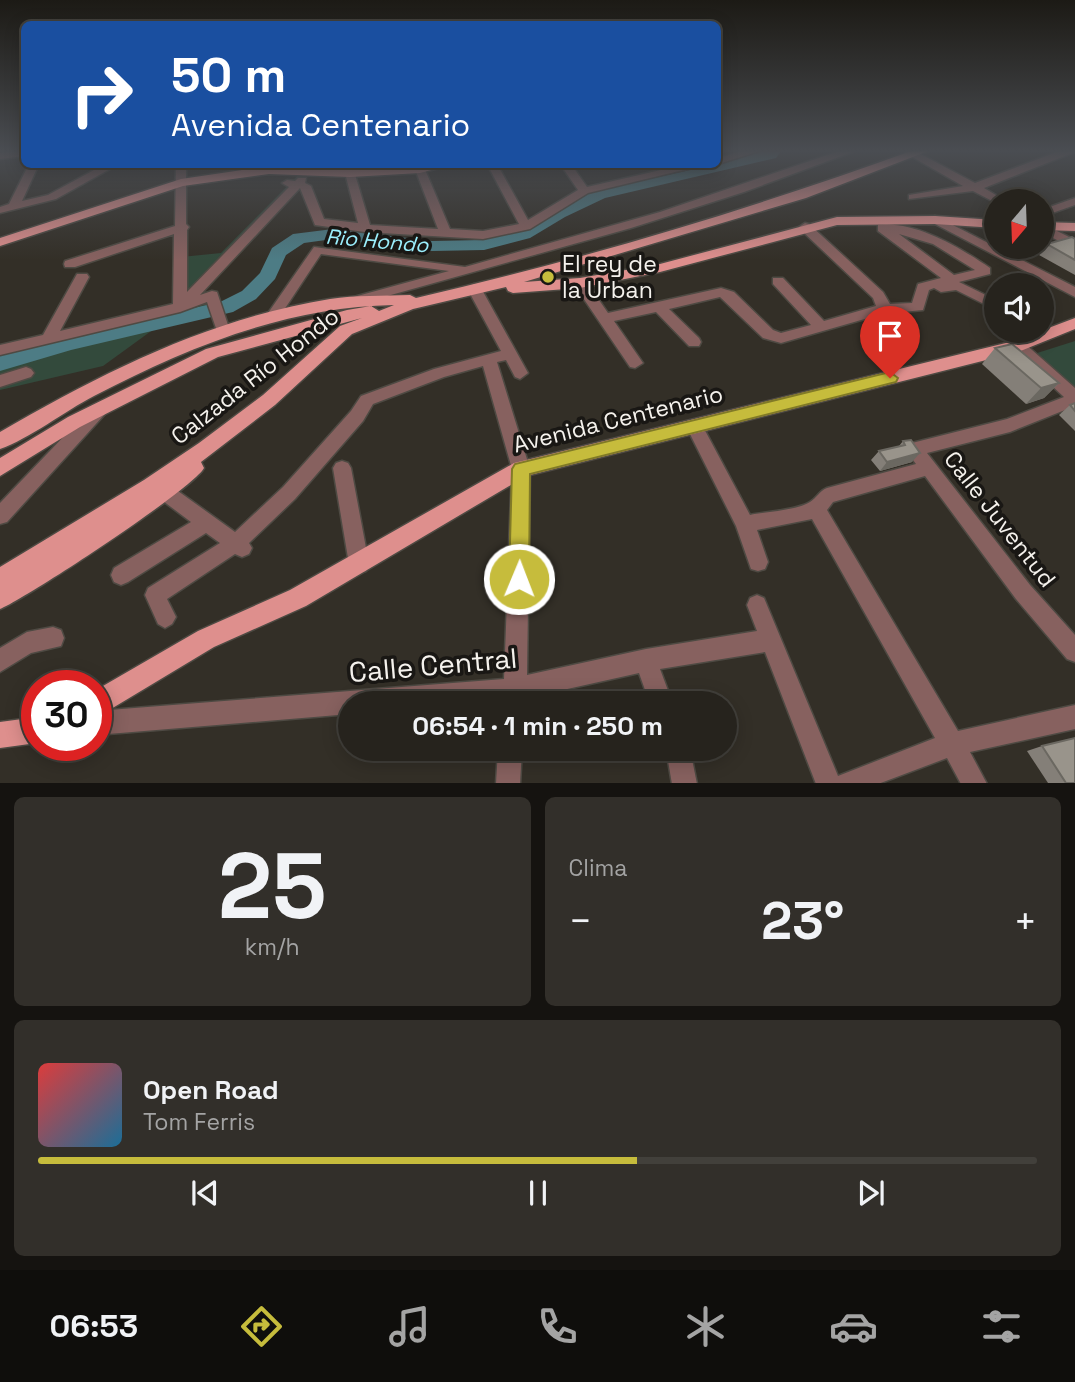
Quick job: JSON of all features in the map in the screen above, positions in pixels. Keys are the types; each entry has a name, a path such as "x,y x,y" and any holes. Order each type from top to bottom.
{"main road":[{"path":"0,242 170,187"},
{"path":"0,441 65,401 223,331 272,316 330,304 350,315 431,300 571,265 824,187"},
{"path":"478,287 538,288 580,283 672,265 805,227 836,221 877,224 935,220 984,223"},
{"path":"1054,227 1075,227"},
{"path":"0,468 74,422 212,354 350,315 431,300"},
{"name":"Calzada Río Hondo","path":"0,579 206,448 269,400 350,315"},
{"name":"Avenida Centenario","path":"1054,329 1075,323"},
{"name":"Avenida Centenario","path":"112,695 206,639 298,598 521,469 695,428 1023,343"},
{"path":"0,598 165,492 240,431 269,400"},
{"path":"0,569 112,504 159,474 227,424 269,400"},
{"path":"0,475 99,411"},
{"path":"0,735 21,732"}],"street":[{"path":"13,208 23,187"},
{"path":"0,210 52,197 72,187"},
{"path":"179,303 183,227 181,187"},
{"path":"179,303 284,187"},
{"path":"306,187 319,222 365,229 483,235 526,226 584,191 605,187"},
{"path":"354,187 365,229"},
{"path":"427,187 446,234"},
{"path":"504,187 526,226"},
{"path":"581,187 584,191"},
{"path":"350,315 468,269 573,241 748,187"},
{"path":"913,197 976,187 984,192"},
{"path":"1054,209 1075,201"},
{"path":"935,220 1075,293"},
{"path":"604,319 721,292 729,295 768,334 787,338 882,309 918,307 923,287 949,278 985,271 949,245 918,233 877,224"},
{"path":"877,224 949,278"},
{"path":"70,264 183,227"},
{"path":"805,227 878,295 883,304 882,309"},
{"path":"1054,234 1075,245"},
{"path":"272,316 318,250 468,269"},
{"path":"48,339 82,277"},
{"path":"778,281 822,328"},
{"path":"580,283 635,363"},
{"path":"928,312 929,294 949,286 966,289 984,299"},
{"path":"478,287 520,373"},
{"path":"2,348 48,339 212,295 223,331"},
{"path":"658,306 694,342"},
{"path":"1018,346 1075,398"},
{"path":"164,617 155,595 240,547 357,416 367,400 439,373 510,354"},
{"path":"488,359 521,469 516,691"},
{"path":"0,381 26,373"},
{"name":"Calle Juventud","path":"1075,398 1010,425 914,449 1023,592 1075,651"},
{"path":"0,516 99,411"},
{"path":"695,428 745,524 758,562"},
{"path":"745,524 816,509 827,496 902,477 929,467"},
{"path":"342,468 359,564"},
{"path":"165,492 240,547"},
{"path":"816,509 975,783"},
{"path":"121,575 205,523"},
{"path":"757,605 829,783"},
{"path":"0,661 27,643 53,638"},
{"name":"Calle Central","path":"534,691 646,660 771,640"},
{"path":"646,660 657,691"},
{"name":"Calle Central","path":"112,722 338,707"},
{"path":"846,783 954,744 1075,717"},
{"path":"508,783 509,761"},
{"path":"680,761 685,783"}],"green space":[{"path":"287,187 295,187 181,306 212,295 216,309 182,317 180,307 181,257 221,253"},
{"path":"165,321 103,366 0,390 0,350 48,339"},
{"path":"1075,341 1075,389 1034,354"}],"building":[{"path":"1072,237 1075,239 1075,260 1054,248 1054,242"},
{"path":"1012,344 1059,383 1041,388 995,348"},
{"path":"911,440 920,453 887,462 879,451 905,445 903,441"},
{"path":"1075,738 1075,783 1066,783 1042,746"}],"waterway":[{"name":"Rio Hondo","path":"0,363 71,343 226,307 249,295 268,275 278,252 299,238 333,234 432,246 484,245 524,234 559,213 600,194 633,187"}],"place":[{"name":"El rey de la Urban","path":"548,277"}],"route":[{"path":"519,579 521,469 890,378"}]}
